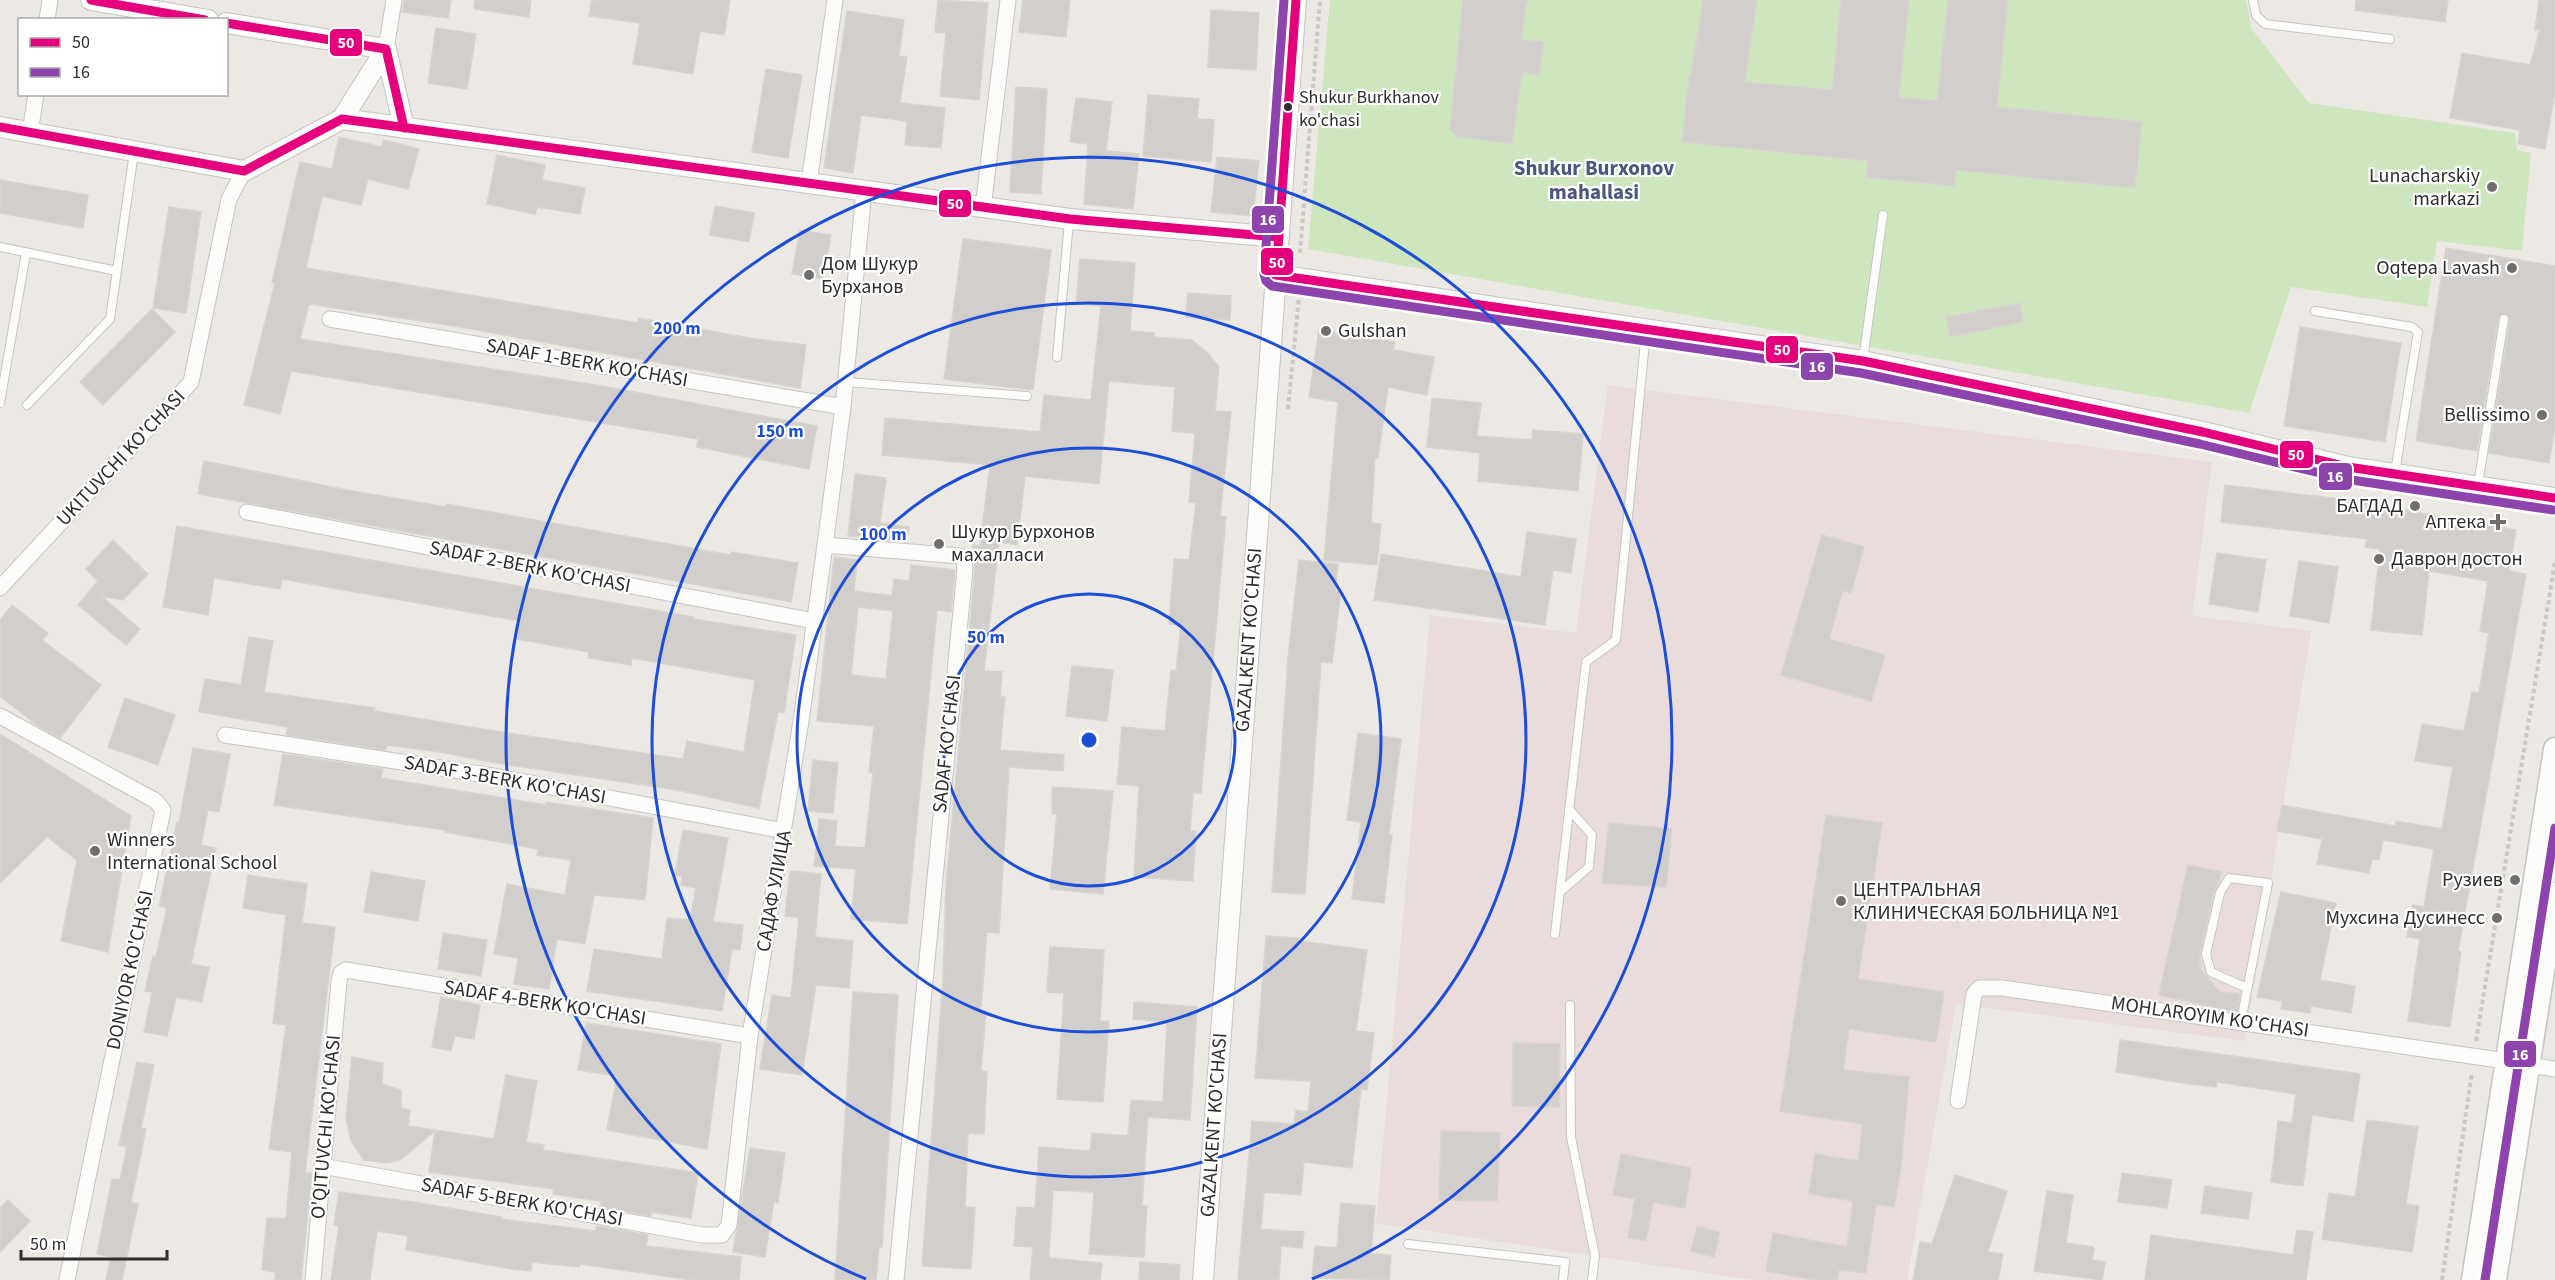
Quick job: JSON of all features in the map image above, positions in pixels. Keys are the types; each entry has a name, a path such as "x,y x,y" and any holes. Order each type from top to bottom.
{"main road":[{"path":"2495,1280 2517,1063 2555,749"},
{"path":"2472,1280 2555,894"}],"street":[{"path":"47,18 50,0"},
{"path":"91,0 196,18"},
{"path":"394,0 386,49 404,128"},
{"path":"809,183 835,0"},
{"path":"983,208 1008,0"},
{"name":"GAZALKENT KO'CHASI","path":"1203,1280 1296,0"},
{"path":"228,23 386,49"},
{"path":"0,127 244,171 342,119 386,49"},
{"path":"30,133 36,96"},
{"path":"342,119 1070,219 1279,237"},
{"name":"UKITUVCHI KO'CHASI","path":"0,588 191,382 229,200 244,171"},
{"path":"825,545 846,382 864,191"},
{"path":"1276,275 1863,361 2203,432 2348,467 2555,498"},
{"name":"SADAF 1-BERK KO'CHASI","path":"330,319 843,407"},
{"name":"SADAF 2-BERK KO'CHASI","path":"247,512 814,621"},
{"name":"САДАФ УЛИЦА","path":"722,1235 729,1225 750,1036 784,831 825,545"},
{"name":"SADAF KO'CHASI","path":"825,545 960,556 964,560 965,569 896,1280"},
{"name":"DONIYOR KO'CHASI","path":"0,716 156,801 163,810 67,1280"},
{"name":"SADAF 3-BERK KO'CHASI","path":"225,735 493,776 784,831"},
{"name":"SADAF 4-BERK KO'CHASI","path":"341,973 346,970 750,1036"},
{"name":"O'QITUVCHI KO'CHASI","path":"313,1280 341,973"},
{"name":"MOHLAROYIM KO'CHASI","path":"1958,1101 1974,994 1979,988 2002,988 2241,1021 2555,1069"},
{"name":"SADAF 5-BERK KO'CHASI","path":"322,1166 702,1235 722,1235"}],"lane":[{"path":"2253,0 2256,15 2265,24 2390,39"},
{"path":"27,405 110,319 134,151"},
{"path":"1863,361 1883,215"},
{"path":"1057,357 1070,219"},
{"path":"0,247 117,271"},
{"path":"0,403 26,253"},
{"path":"2315,312 2412,327 2418,332 2395,474"},
{"path":"2478,486 2504,319"},
{"path":"1555,934 1587,662 1616,640 1646,330"},
{"path":"846,382 1028,396"},
{"path":"1560,892 1589,867 1592,835 1569,809"},
{"path":"2241,1021 2268,883 2229,878 2220,893 2206,954 2211,972 2247,988"},
{"path":"1570,1005 1571,1137 1595,1256 1592,1280"},
{"path":"1408,1244 1565,1262 1563,1280"}],"path":[{"path":"1300,253 1320,0"},
{"path":"1297,314 1299,297"},
{"path":"2442,1280 2474,1057 2555,562"}],"shaded area":[{"path":"1608,385 2212,462 2192,616 2311,631 2245,1041 1956,1004 1907,1280 1753,1280 1376,1223 1430,615 1576,633"}],"green space":[{"path":"1330,0 2246,0 2251,28 2309,103 2515,133 2517,150 2531,153 2522,251 2437,241 2427,307 2291,287 2249,413 1308,249"}],"building":[{"path":"404,0 451,0 448,18 402,12"},
{"path":"475,0 531,0 529,17 474,9"},
{"path":"592,0 730,0 724,35 700,31 693,74 633,64 640,23 589,16"},
{"path":"938,0 988,3 979,100 940,96 946,33 935,32"},
{"path":"1023,0 1070,0 1066,37 1019,32"},
{"path":"1463,0 1527,0 1521,39 1544,42 1539,75 1522,72 1512,144 1456,136 1450,129"},
{"path":"1703,0 1757,0 1745,82 1832,90 1841,0 1909,0 1899,97 1937,101 1948,0 2008,0 1997,107 2142,122 2135,188 1956,170 1954,186 1866,177 1868,161 1682,142 1689,76 1691,76"},
{"path":"2356,0 2448,0 2445,22 2355,10"},
{"path":"2539,0 2555,0 2555,91 2545,149 2518,144 2520,130 2450,118 2462,53 2530,65 2540,30 2535,30"},
{"path":"1211,10 1259,13 1256,70 1208,67"},
{"path":"847,11 904,20 899,56 907,57 900,103 945,108 941,148 905,145 907,121 861,115 853,173 824,168"},
{"path":"436,28 476,34 467,89 428,83"},
{"path":"766,69 802,75 788,158 752,152"},
{"path":"1016,87 1047,89 1041,194 1010,192"},
{"path":"1148,95 1199,99 1197,119 1214,120 1211,162 1143,156"},
{"path":"1076,98 1112,102 1106,151 1139,154 1133,209 1084,204 1088,144 1070,142"},
{"path":"339,137 382,147 384,140 419,149 408,189 368,179 361,205 322,196 306,268 638,323 639,318 755,339 806,345 800,388 454,326 309,304 300,339 602,386 817,426 809,469 697,447 698,439 291,371 280,414 244,405 275,283 272,283 300,162 332,169"},
{"path":"497,155 545,165 542,180 585,188 580,214 537,207 535,214 487,204"},
{"path":"1217,157 1259,161 1253,216 1211,212"},
{"path":"0,180 88,195 83,228 0,213"},
{"path":"715,206 754,213 749,242 710,235"},
{"path":"169,207 201,212 186,313 153,308"},
{"path":"800,230 831,235 823,279 792,274"},
{"path":"963,239 1051,250 1033,390 944,379"},
{"path":"2446,248 2555,266 2555,426 2549,463 2489,453 2510,320 2505,313 2498,318 2477,451 2416,441"},
{"path":"1080,259 1135,263 1130,331 1154,333 1154,337 1192,340 1207,352 1219,367 1215,411 1231,412 1220,516 1226,517 1201,793 1193,793 1190,831 1196,831 1193,881 1134,877 1139,786 1117,784 1122,727 1165,731 1171,670 1176,671 1181,625 1169,624 1174,559 1189,560 1196,503 1189,502 1195,433 1172,431 1175,387 1109,381 1099,484 1025,476 1017,545 999,542 984,671 1002,672 1000,697 1005,697 1000,750 1064,755 1063,771 1009,767 999,933 987,932 981,1010 986,1011 981,1071 987,1072 984,1134 968,1133 965,1207 975,1208 971,1269 922,1266 943,979 946,886 975,570 973,545 980,546 990,465 882,455 885,418 1040,432 1044,395 1091,400 1101,306 1076,304"},
{"path":"1188,293 1231,296 1230,320 1186,317"},
{"path":"2020,303 2023,322 1950,337 1946,317"},
{"path":"152,309 175,332 103,405 80,382"},
{"path":"2300,327 2401,343 2385,442 2284,426"},
{"path":"1319,330 1395,342 1393,350 1434,357 1427,395 1388,387 1378,458 1375,457 1371,523 1381,524 1377,565 1324,560 1338,402 1309,397"},
{"path":"1432,398 1481,403 1477,436 1532,440 1533,430 1583,434 1578,491 1478,481 1480,453 1427,447"},
{"path":"204,461 446,507 447,504 730,555 731,552 798,563 791,602 198,494"},
{"path":"855,474 886,478 880,523 909,527 907,542 848,536"},
{"path":"2225,485 2348,500 2516,530 2509,571 2526,574 2458,951 2461,952 2450,1027 2408,1021 2420,939 2407,937 2413,905 2424,907 2434,849 2383,840 2379,860 2372,859 2369,873 2317,864 2322,839 2277,831 2282,805 2395,826 2396,821 2442,829 2453,767 2415,761 2422,724 2464,731 2472,692 2479,693 2489,633 2480,631 2488,581 2429,571 2422,635 2371,630 2380,549 2365,547 2367,539 2221,522"},
{"path":"177,526 694,617 693,619 796,635 784,713 778,712 759,808 677,790 496,763 440,752 387,745 386,750 286,735 288,727 199,712 205,679 241,685 249,637 273,641 264,692 375,708 374,711 488,730 683,759 687,741 744,752 755,680 632,658 631,665 588,658 589,652 516,639 520,621 282,579 280,589 214,578 208,615 163,607"},
{"path":"1527,532 1576,539 1571,573 1553,570 1545,625 1374,600 1381,554 1521,577"},
{"path":"1822,535 1864,547 1851,593 1843,590 1829,639 1885,655 1871,701 1781,675"},
{"path":"113,540 148,574 123,600 101,596 140,629 126,645 78,605 98,581 86,569"},
{"path":"2217,553 2266,560 2258,612 2209,604"},
{"path":"834,557 857,560 854,591 892,596 894,579 909,581 911,565 955,570 951,612 937,610 907,924 851,919 856,869 814,866 819,819 837,821 835,846 865,848 873,773 869,772 874,726 817,721","holes":["858,607 893,611 886,679 851,675"]},
{"path":"1299,560 1338,564 1335,591 1341,591 1332,663 1321,662 1305,894 1272,892 1288,658"},
{"path":"2299,561 2338,567 2329,623 2290,616"},
{"path":"12,605 48,633 42,640 101,685 60,738 37,725 0,696 0,620"},
{"path":"1072,666 1113,670 1107,721 1066,716"},
{"path":"125,698 175,715 158,765 108,747"},
{"path":"1358,733 1401,739 1389,834 1392,835 1384,903 1352,899 1361,822 1347,820"},
{"name":"Winners International School","path":"0,734 131,816 108,952 61,941 77,860 47,837 0,883"},
{"path":"193,748 230,754 219,812 208,810 201,845 216,848 191,964 209,967 202,1002 176,997 167,1036 144,1032 152,992 145,991 153,956 156,957 167,908 159,906 177,822 179,823"},
{"path":"283,754 383,769 381,778 546,805 546,802 653,818 645,900 594,895 585,944 557,939 549,989 514,984 518,958 494,954 507,884 565,895 571,860 537,855 538,849 445,832 445,830 274,805"},
{"path":"813,760 838,763 833,813 808,811"},
{"path":"1052,787 1113,791 1103,894 1050,889 1057,814 1052,814"},
{"name":"ЦЕНТРАЛЬНАЯ КЛИНИЧЕСКАЯ БОЛЬНИЦА №1","path":"1826,815 1882,823 1858,979 1944,992 1936,1042 1849,1029 1843,1070 1909,1077 1901,1168 1894,1207 1876,1204 1866,1273 1839,1270 1837,1280 1815,1280 1766,1271 1773,1233 1847,1247 1853,1201 1809,1194 1815,1154 1858,1161 1863,1124 1780,1111"},
{"path":"1609,823 1672,829 1666,887 1602,883"},
{"path":"683,830 728,838 713,922 743,925 740,950 732,949 722,1011 587,991 594,949 662,959 667,918 690,920 696,888 681,885 682,876 675,875"},
{"path":"2188,865 2222,872 2214,892 2200,953 2200,969 2220,992 2240,994 2237,1012 2159,995"},
{"path":"790,871 821,874 815,937 853,941 849,988 816,985 802,1075 760,1069 772,995 791,998 799,917 785,916"},
{"path":"371,872 425,881 418,921 364,912"},
{"path":"248,875 307,884 302,923 335,927 305,1173 312,1173 301,1280 275,1280 276,1272 262,1270 267,1218 286,1219 292,1152 269,1149 286,1025 273,1023 286,915 243,908"},
{"path":"2281,892 2336,903 2320,980 2355,986 2351,1013 2311,1006 2310,1013 2281,1009 2282,1001 2257,997"},
{"path":"443,933 487,940 481,976 438,969"},
{"path":"1266,936 1299,938 1299,941 1367,950 1356,1031 1374,1033 1367,1090 1361,1089 1352,1168 1304,1162 1301,1195 1264,1192 1261,1229 1304,1232 1302,1248 1281,1246 1279,1280 1238,1280 1252,1121 1294,1124 1296,1110 1308,1112 1311,1081 1255,1078"},
{"path":"1050,947 1104,950 1100,1021 1109,1021 1103,1102 1057,1099 1064,993 1047,992"},
{"path":"853,992 898,995 882,1247 879,1247 876,1280 835,1280"},
{"path":"441,997 480,1005 474,1039 455,1036 451,1051 432,1047"},
{"path":"1134,1002 1197,1007 1190,1120 1148,1117 1142,1206 1147,1206 1144,1257 1089,1254 1094,1192 1053,1190 1049,1258 1102,1263 1100,1280 1030,1280 1033,1247 1014,1246 1017,1207 1035,1208 1039,1147 1090,1151 1092,1133 1128,1136 1131,1100 1163,1102 1167,1022 1133,1019"},
{"path":"586,1023 721,1044 707,1149 607,1130 617,1076 578,1070"},
{"path":"2120,1040 2360,1074 2353,1121 2312,1115 2303,1186 2271,1182 2278,1121 2292,1123 2296,1094 2217,1082 2216,1087 2189,1084 2116,1072"},
{"path":"1513,1043 1560,1044 1559,1107 1512,1106"},
{"path":"352,1057 383,1063 382,1084 401,1090 401,1108 410,1110 408,1126 494,1139 506,1075 537,1081 526,1142 544,1145 543,1150 698,1173 691,1218 651,1212 651,1216 601,1207 601,1201 553,1194 554,1189 429,1172 435,1131 400,1160 387,1163 364,1160 351,1141 346,1119"},
{"path":"137,1062 154,1065 141,1128 146,1129 131,1202 138,1204 122,1280 106,1280 111,1257 97,1254 112,1179 120,1180 127,1147 119,1145"},
{"path":"2367,1120 2418,1127 2406,1204 2419,1206 2412,1252 2322,1239 2329,1193 2355,1197"},
{"path":"1441,1131 1500,1133 1497,1201 1439,1200"},
{"path":"750,1148 785,1153 778,1203 774,1202 765,1257 733,1252"},
{"path":"1621,1154 1691,1168 1685,1208 1653,1202 1646,1241 1628,1238 1635,1199 1613,1195"},
{"path":"2122,1173 2172,1180 2167,1208 2118,1202"},
{"path":"1955,1175 2007,1191 1988,1252 2003,1254 1998,1280 1913,1280 1920,1242 1932,1244"},
{"path":"2205,1186 2252,1193 2248,1219 2201,1213"},
{"path":"2047,1191 2073,1195 2066,1243 2094,1247 2092,1260 2105,1262 2102,1280 2034,1271"},
{"path":"339,1192 414,1202 502,1217 501,1219 595,1231 597,1226 648,1235 646,1246 741,1257 739,1280 692,1280 580,1264 579,1267 532,1262 531,1271 511,1269 406,1250 408,1236 377,1231 370,1280 331,1280 339,1226 334,1225"},
{"path":"8,1200 30,1221 0,1252 0,1208"},
{"path":"1341,1203 1375,1206 1371,1254 1391,1255 1389,1280 1312,1278 1315,1246 1337,1248"},
{"path":"1697,1227 1720,1232 1714,1257 1691,1251"},
{"path":"2297,1230 2313,1232 2306,1280 2145,1280 2151,1235 2293,1255"},
{"path":"1140,1262 1180,1265 1179,1280 1139,1280"}],"transit line":[{"name":"50","path":"91,0 194,18"},
{"name":"16","path":"1284,0 1264,274 1266,281 1272,286 1861,373 2200,444 2345,479 2553,510"},
{"name":"50","path":"1296,0 1276,275 1863,361 2203,432 2348,467 2555,498"},
{"name":"50","path":"228,23 386,49 404,128"},
{"name":"50","path":"0,127 244,171 342,119 1070,219 1279,237"},
{"name":"16","path":"2485,1280 2555,828"}],"place":[{"name":"Shukur Burkhanov ko'chasi","path":"1288,107"},
{"name":"Lunacharskiy markazi","path":"2492,187"},
{"name":"Oqtepa Lavash","path":"2512,268"},
{"name":"Дом Шукур Бурханов","path":"809,275"},
{"name":"Gulshan","path":"1326,331"},
{"name":"Bellissimo","path":"2542,415"},
{"name":"БАГДАД","path":"2415,506"},
{"name":"Аптека","path":"2498,522"},
{"name":"Шукур Бурхонов махалласи","path":"939,544"},
{"name":"Даврон достон","path":"2379,559"},
{"name":"Winners International School","path":"95,851"},
{"name":"Рузиев","path":"2515,880"},
{"name":"ЦЕНТРАЛЬНАЯ КЛИНИЧЕСКАЯ БОЛЬНИЦА №1","path":"1841,901"},
{"name":"Мухсина Дусинесс","path":"2497,918"}],"district":[{"name":"Shukur Burxonov mahallasi","path":"1594,180"}]}
